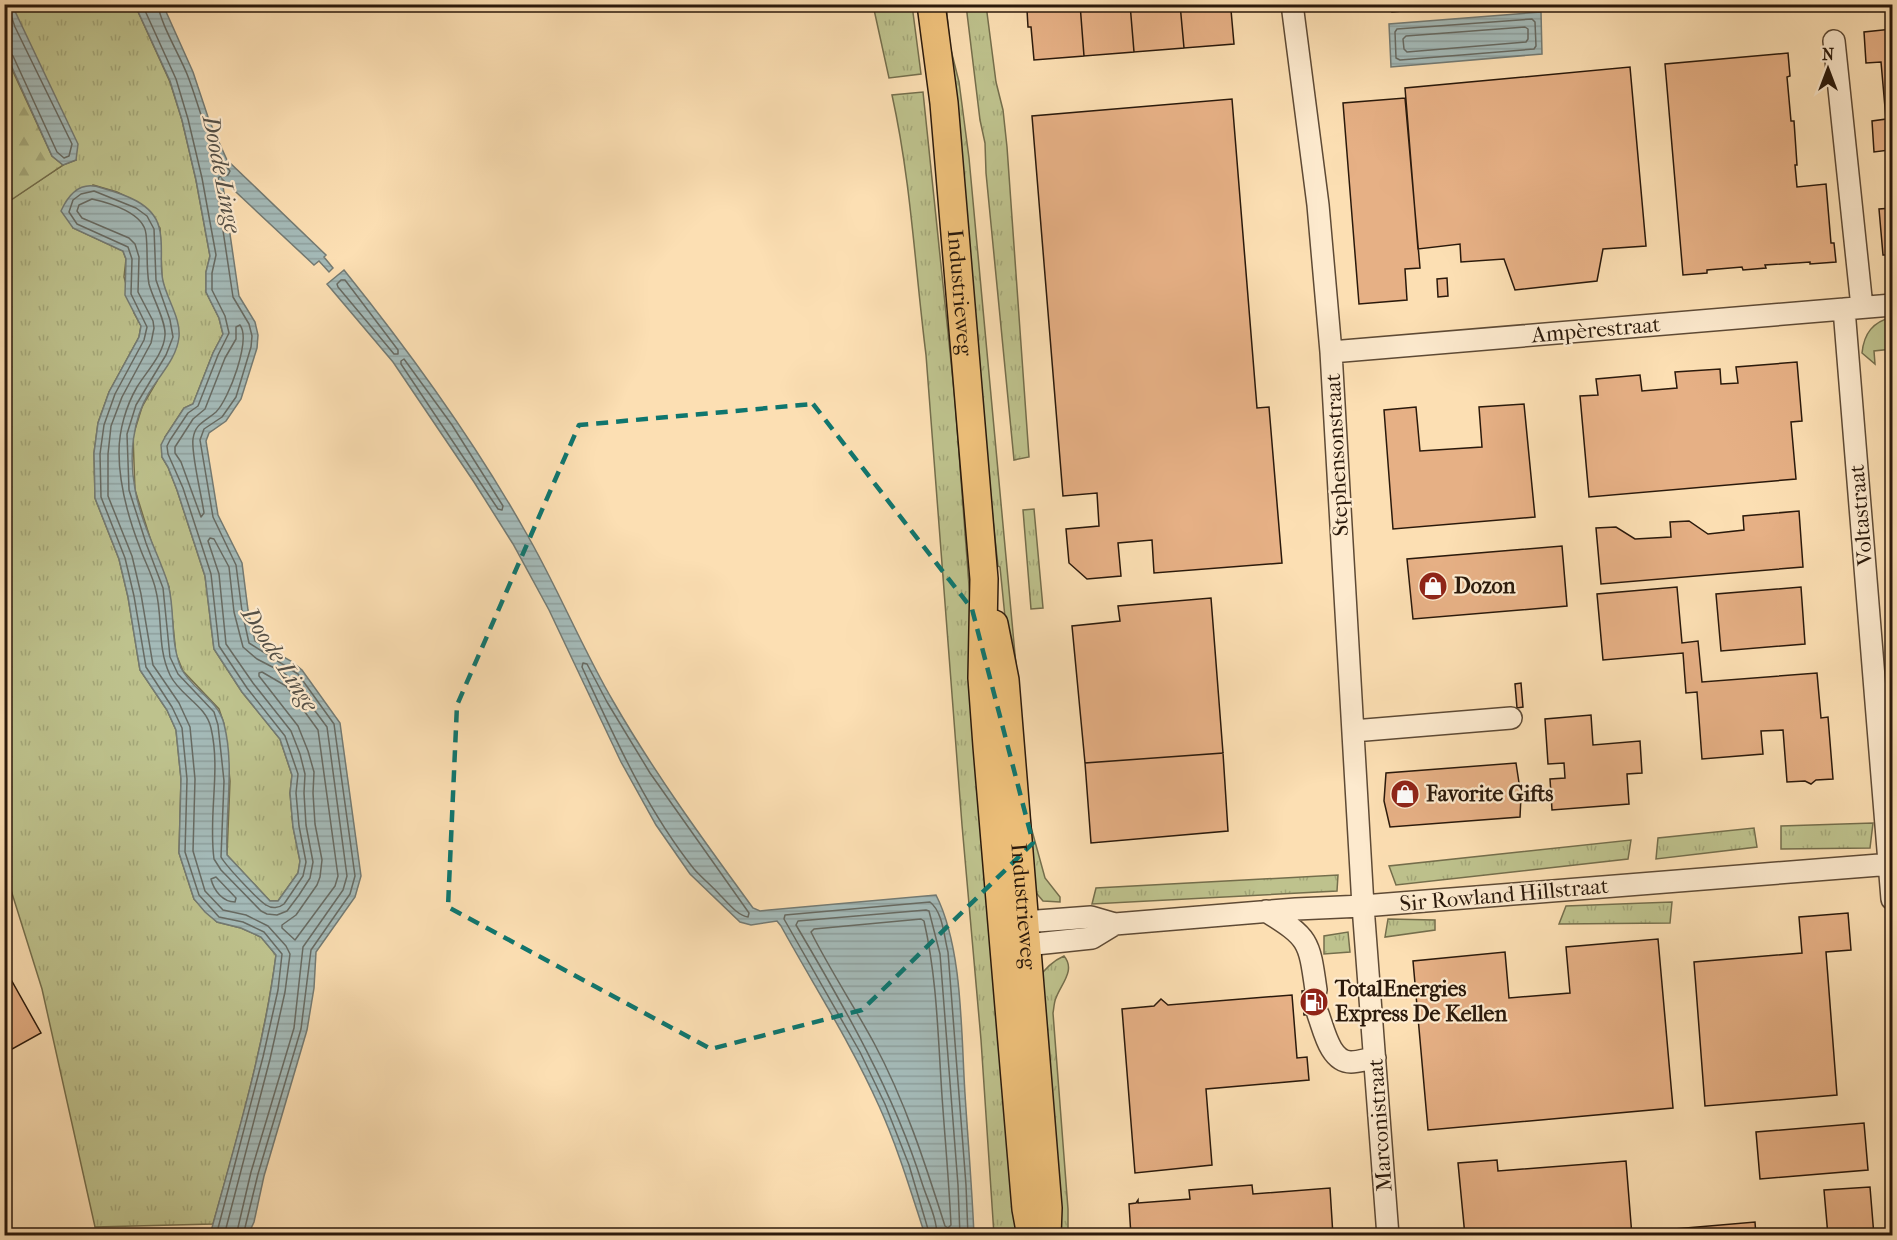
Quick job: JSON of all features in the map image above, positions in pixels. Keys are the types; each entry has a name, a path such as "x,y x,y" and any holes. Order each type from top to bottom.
{"main road":[{"name":"Industrieweg","path":"931,4 944,103 984,579 1005,680 1018,933 1026,1209 1031,1236"},
{"name":"Industrieweg","path":"1018,933 1048,1208 1047,1236"}],"street":[{"name":"Stephensonstraat","path":"1292,4 1318,205 1331,352 1363,906"},
{"path":"1834,41 1853,308"},
{"name":"Ampèrestraat","path":"1331,352 1893,305"},
{"name":"Voltastraat","path":"1853,308 1893,899"},
{"path":"1353,731 1511,718"},
{"name":"Sir Rowland Hillstraat","path":"1018,933 1092,938 1115,924 1891,864"},
{"name":"Marconistraat","path":"1363,906 1388,1236"},
{"path":"1266,911 1294,929 1306,941 1312,959 1316,990"},
{"path":"1318,1014 1329,1044 1337,1057 1349,1062 1375,1058"}],"highlighted area":[{"path":"813,404 972,609 1033,843 862,1010 711,1049 448,907 457,705 579,425"}],"green space":[{"path":"12,5 135,5 170,82 182,120 210,256 206,272 206,292 219,318 223,334 193,404 184,408 165,437 162,457 177,490 205,576 214,649 242,692 280,739 292,775 290,793 293,827 300,861 298,873 278,901 270,901 227,855 230,781 224,724 219,709 183,671 176,654 169,587 135,490 133,436 142,407 157,381 167,298 162,279 160,228 139,203 117,192 93,185 73,228 123,251 126,259 124,277 134,313 141,326 139,337 109,392 98,423 94,453 95,498 119,559 140,670 167,710 176,730 181,779 179,853 194,899 217,922 241,928 261,937 276,955 265,1023 241,1124 213,1224 95,1227 42,989 5,871 4,204 63,165 76,160"},
{"path":"873,5 912,5 921,74 889,78"},
{"path":"937,5 946,5 950,46 959,82 969,158 1031,827 1045,878 1060,897 1060,902 1043,901 1032,888 1000,567 998,566"},
{"path":"966,5 986,5 1007,147 1029,457 1014,460 985,143 980,120"},
{"path":"4,52 52,156 63,165 5,204"},
{"path":"923,92 955,400 1018,1235 994,1235 981,1040 926,355 908,192 892,95"},
{"path":"1892,317 1892,349 1874,351 1875,364 1862,353 1867,334 1875,325"},
{"path":"1034,509 1043,608 1031,609 1023,510"},
{"path":"1873,823 1870,848 1781,849 1781,826"},
{"path":"1754,828 1757,847 1656,859 1658,838"},
{"path":"1631,840 1628,859 1396,885 1389,866"},
{"path":"1338,875 1337,891 1092,904 1096,888"},
{"path":"1672,902 1670,923 1559,924 1566,906"},
{"path":"1388,919 1435,920 1435,930 1385,937"},
{"path":"1348,932 1350,952 1324,954 1324,936"},
{"path":"1064,956 1069,966 1068,972 1055,1000 1053,1013 1068,1235 1053,1235 1036,981 1048,967"}],"water":[{"path":"4,5 12,5 78,144 76,160 63,165 52,156 5,52"},
{"name":"Doode Linge","path":"135,5 163,5 193,72 209,120 227,160 326,255 324,257 333,268 329,272 319,261 314,265 222,179 239,296 255,322 258,335 257,348 241,399 226,421 209,433 206,441 218,515 242,563 248,610 255,641 291,661 302,670 340,723 361,876 355,897 316,952 314,988 307,1030 264,1176 254,1222 248,1235 210,1235 256,1061 276,955 261,937 241,928 217,922 205,912 194,899 179,853 181,779 176,730 167,710 140,670 119,559 95,498 94,453 98,423 109,392 139,337 141,326 125,295 126,259 123,251 73,228 61,211 77,190 82,187 95,186 119,193 144,206 156,219 159,227 163,281 178,323 179,337 175,352 149,393 139,415 132,452 135,489 142,517 168,585 175,648 181,668 192,683 211,701 221,715 224,724 229,757 227,855 270,901 278,901 298,873 300,861 293,827 290,793 292,775 280,739 242,692 214,649 205,576 177,490 162,457 161,445 184,408 193,404 223,334 219,318 206,292 206,272 210,256 182,120 170,81"},
{"path":"1541,12 1542,54 1391,67 1389,24"},
{"path":"344,270 417,364 484,463 537,552 601,680 629,728 680,807 753,908 760,911 936,895 945,916 956,965 974,1235 925,1235 879,1106 844,1037 781,926 777,921 751,925 740,922 690,874 656,825 621,762 549,610 513,544 393,362 327,284"}],"building":[{"path":"1029,4 1080,4 1084,56 1034,60 1031,27 1028,27"},
{"path":"1080,4 1130,4 1134,52 1084,56"},
{"path":"1130,4 1180,4 1184,48 1134,52"},
{"path":"1180,4 1234,4 1234,10 1231,10 1234,44 1184,48"},
{"path":"1392,4 1481,4 1392,12"},
{"path":"1892,29 1892,190 1889,150 1874,152 1872,121 1886,119 1881,62 1866,63 1864,32"},
{"path":"1788,53 1790,76 1787,77 1791,121 1794,121 1797,187 1826,184 1831,243 1834,243 1836,262 1765,265 1766,268 1743,270 1742,267 1683,275 1665,64"},
{"path":"1630,67 1646,246 1603,249 1597,281 1515,290 1504,259 1461,262 1460,244 1418,249 1405,88"},
{"path":"1405,98 1420,268 1405,269 1407,300 1359,304 1343,103"},
{"path":"1232,99 1257,408 1269,407 1282,563 1154,573 1152,540 1118,543 1121,576 1087,579 1069,563 1066,529 1099,526 1097,493 1063,496 1032,116"},
{"path":"1892,208 1892,255 1883,255 1879,209"},
{"path":"1447,278 1448,296 1438,297 1437,279"},
{"path":"1797,362 1802,421 1791,422 1796,479 1589,497 1580,396 1598,395 1596,379 1640,375 1642,391 1677,388 1675,372 1720,369 1721,384 1738,383 1736,367"},
{"path":"1524,404 1535,517 1393,529 1384,410 1416,407 1420,451 1482,447 1479,407"},
{"path":"1799,511 1803,567 1601,584 1596,528 1616,527 1635,539 1671,537 1670,522 1689,521 1708,534 1744,530 1743,516"},
{"path":"1562,546 1567,606 1413,619 1407,559"},
{"path":"1677,587 1682,643 1698,641 1702,682 1817,673 1821,718 1828,717 1833,779 1816,780 1811,784 1805,781 1787,782 1783,730 1761,731 1763,754 1702,759 1697,692 1686,693 1683,653 1603,660 1597,594"},
{"path":"1801,587 1805,644 1721,651 1716,594"},
{"path":"1211,598 1223,753 1085,763 1072,626 1120,621 1118,606"},
{"path":"1521,683 1523,707 1517,708 1515,684"},
{"path":"1591,715 1593,745 1640,741 1642,773 1627,774 1629,804 1552,810 1550,779 1565,778 1564,763 1548,764 1545,719"},
{"path":"1223,753 1228,831 1091,843 1085,763"},
{"path":"1516,763 1521,796 1520,817 1390,827 1384,801 1386,773"},
{"path":"1848,913 1851,950 1826,952 1837,1095 1705,1106 1694,962 1802,953 1799,917"},
{"path":"1658,939 1673,1108 1428,1130 1413,961 1505,952 1509,998 1570,993 1566,947"},
{"path":"4,967 41,1033 5,1053 4,1053"},
{"path":"1321,990 1323,1014 1304,1015 1302,991"},
{"path":"1292,995 1297,1058 1307,1057 1309,1080 1206,1089 1212,1165 1135,1173 1122,1009 1154,1006 1161,999 1168,1005"},
{"path":"1864,1123 1868,1170 1760,1179 1756,1132"},
{"path":"1497,1160 1498,1171 1626,1161 1632,1236 1465,1236 1458,1163"},
{"path":"1252,1185 1253,1194 1330,1188 1333,1236 1131,1236 1129,1204 1136,1203 1138,1200 1138,1203 1190,1199 1189,1190"},
{"path":"1870,1187 1874,1236 1828,1236 1824,1190"},
{"path":"1755,1222 1756,1236 1664,1236 1663,1230"}],"place":[{"name":"Dozon","path":"1433,586"},
{"name":"Favorite Gifts","path":"1405,794"},
{"name":"TotalEnergies Express De Kellen","path":"1314,1002"}]}
